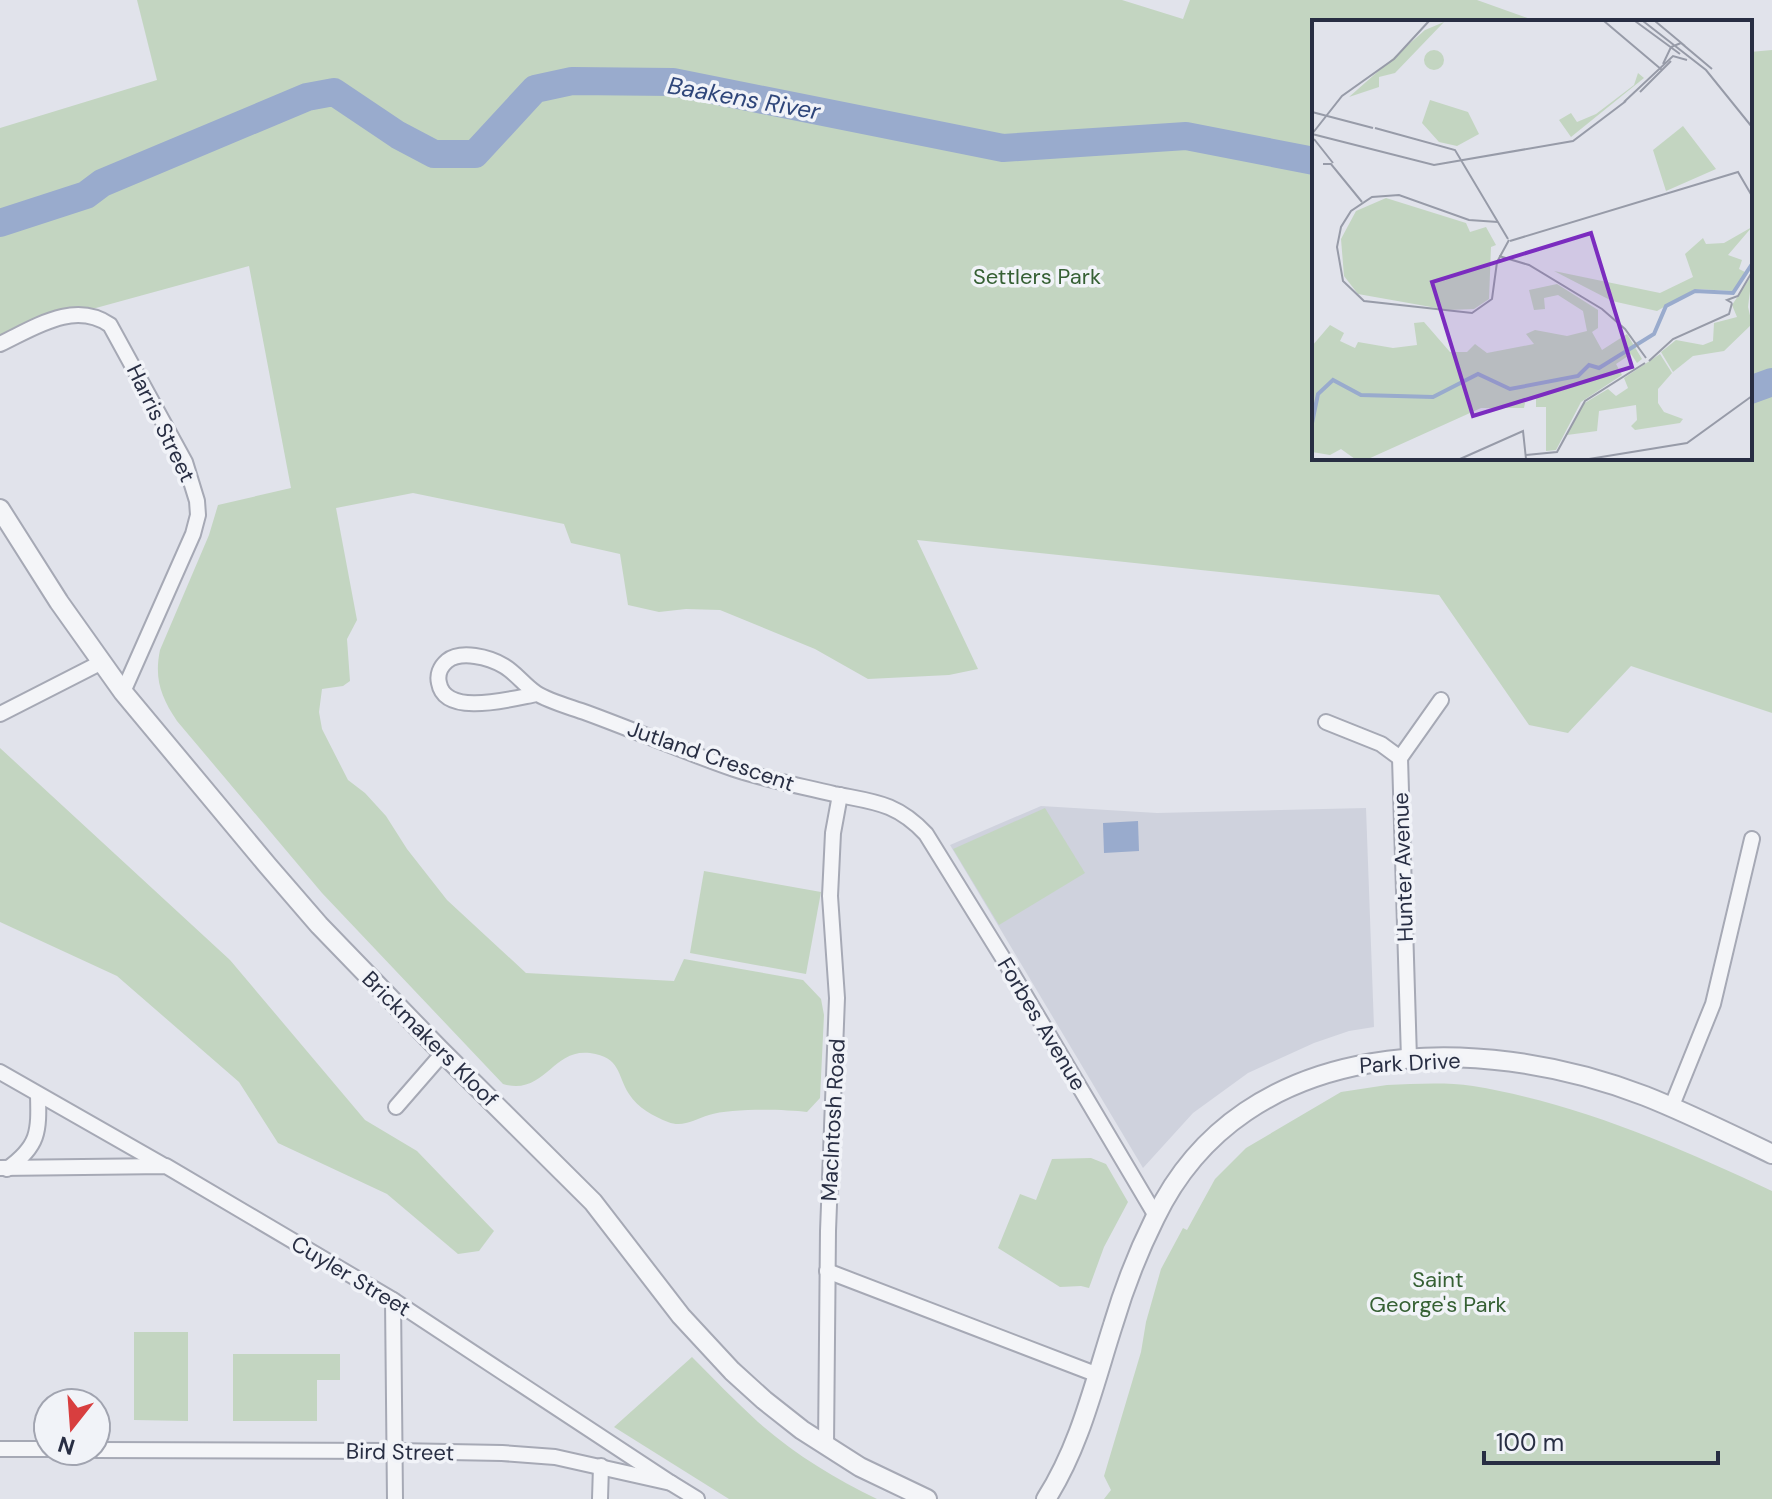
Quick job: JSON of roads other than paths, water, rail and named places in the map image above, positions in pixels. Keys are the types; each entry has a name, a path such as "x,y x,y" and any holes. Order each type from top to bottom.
{"street":[{"name":"Harris Street","path":"0,344 52,319 74,314 96,316 115,330 185,462 197,501 198,515 193,534 123,692"},
{"name":"Brickmakers Kloof","path":"0,509 59,602 123,692 319,925 593,1202 681,1316 732,1371 764,1400 826,1446 860,1467 927,1499"},
{"name":"Jutland Crescent","path":"537,694 481,704 463,703 441,690 439,672 443,664 455,656 477,656 503,665 537,694 735,769 840,795 878,801 915,822 926,834"},
{"path":"0,714 102,662"},
{"path":"1326,722 1381,744 1400,758 1441,700"},
{"name":"Hunter Avenue","path":"1400,758 1409,1059"},
{"name":"MacIntosh Road","path":"826,1446 827,1271 837,998 830,896 833,833 840,795"},
{"name":"Forbes Avenue","path":"926,834 1156,1216"},
{"path":"1671,1108 1713,1004 1752,839"},
{"path":"396,1107 443,1053"},
{"name":"Park Drive","path":"1046,1499 1074,1445 1129,1276 1156,1216 1186,1166 1214,1135 1246,1110 1292,1085 1363,1063 1409,1059 1462,1059 1530,1066 1644,1096 1772,1154"},
{"name":"Cuyler Street","path":"0,1072 393,1300 671,1483"},
{"path":"4,1168 25,1156 34,1144 38,1132 38,1095"},
{"path":"4,1168 166,1166"},
{"path":"827,1271 1098,1375"},
{"path":"393,1300 395,1499"},
{"path":"0,1449 32,1449"},
{"name":"Bird Street","path":"112,1450 395,1451 555,1457 671,1483 697,1499"},
{"path":"600,1499 601,1466"}],"water":[{"path":"1138,821 1139,851 1104,853 1103,823"}],"waterway":[{"name":"Baakens River","path":"0,223 86,195 102,183 307,97 334,92 398,135 434,154 475,154 535,89 572,81 673,82 1003,148 1186,136 1312,161"},
{"name":"Baakens River","path":"1752,389 1772,382"}],"park label":[{"name":"Settlers Park","path":"1037,276"},
{"name":"Saint George's Park","path":"1438,1292"}]}
